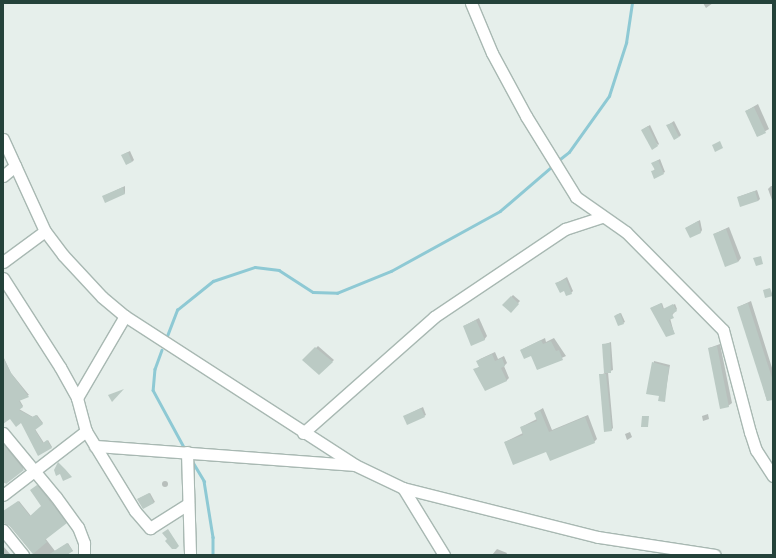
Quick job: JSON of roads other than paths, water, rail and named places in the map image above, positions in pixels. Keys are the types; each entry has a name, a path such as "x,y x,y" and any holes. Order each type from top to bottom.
{"street":[{"path":"471,3 482,33 526,116 576,196 603,217 626,232 723,330 756,450 773,476"},
{"path":"3,138 45,231 68,260 125,316 303,433 356,465 403,488 598,537 715,555"},
{"path":"3,176 15,166"},
{"path":"303,433 434,317 565,229 603,217"},
{"path":"3,262 45,231"},
{"path":"3,278 77,398 86,431 123,496 148,527 154,526 188,504"},
{"path":"77,398 125,316"},
{"path":"3,495 86,431"},
{"path":"3,433 78,528 84,543 84,555"},
{"path":"95,446 356,465"},
{"path":"187,452 190,555"},
{"path":"403,488 444,555"},
{"path":"3,530 23,555"}],"waterway":[{"path":"560,159 569,152 609,96 626,43 632,3"},
{"path":"167,336 177,310 213,281 255,267 279,270 313,292 337,293 391,271 500,211 550,168"},
{"path":"162,350 155,369 153,390 185,449"},
{"path":"191,459 204,481 213,537 213,555"}]}
